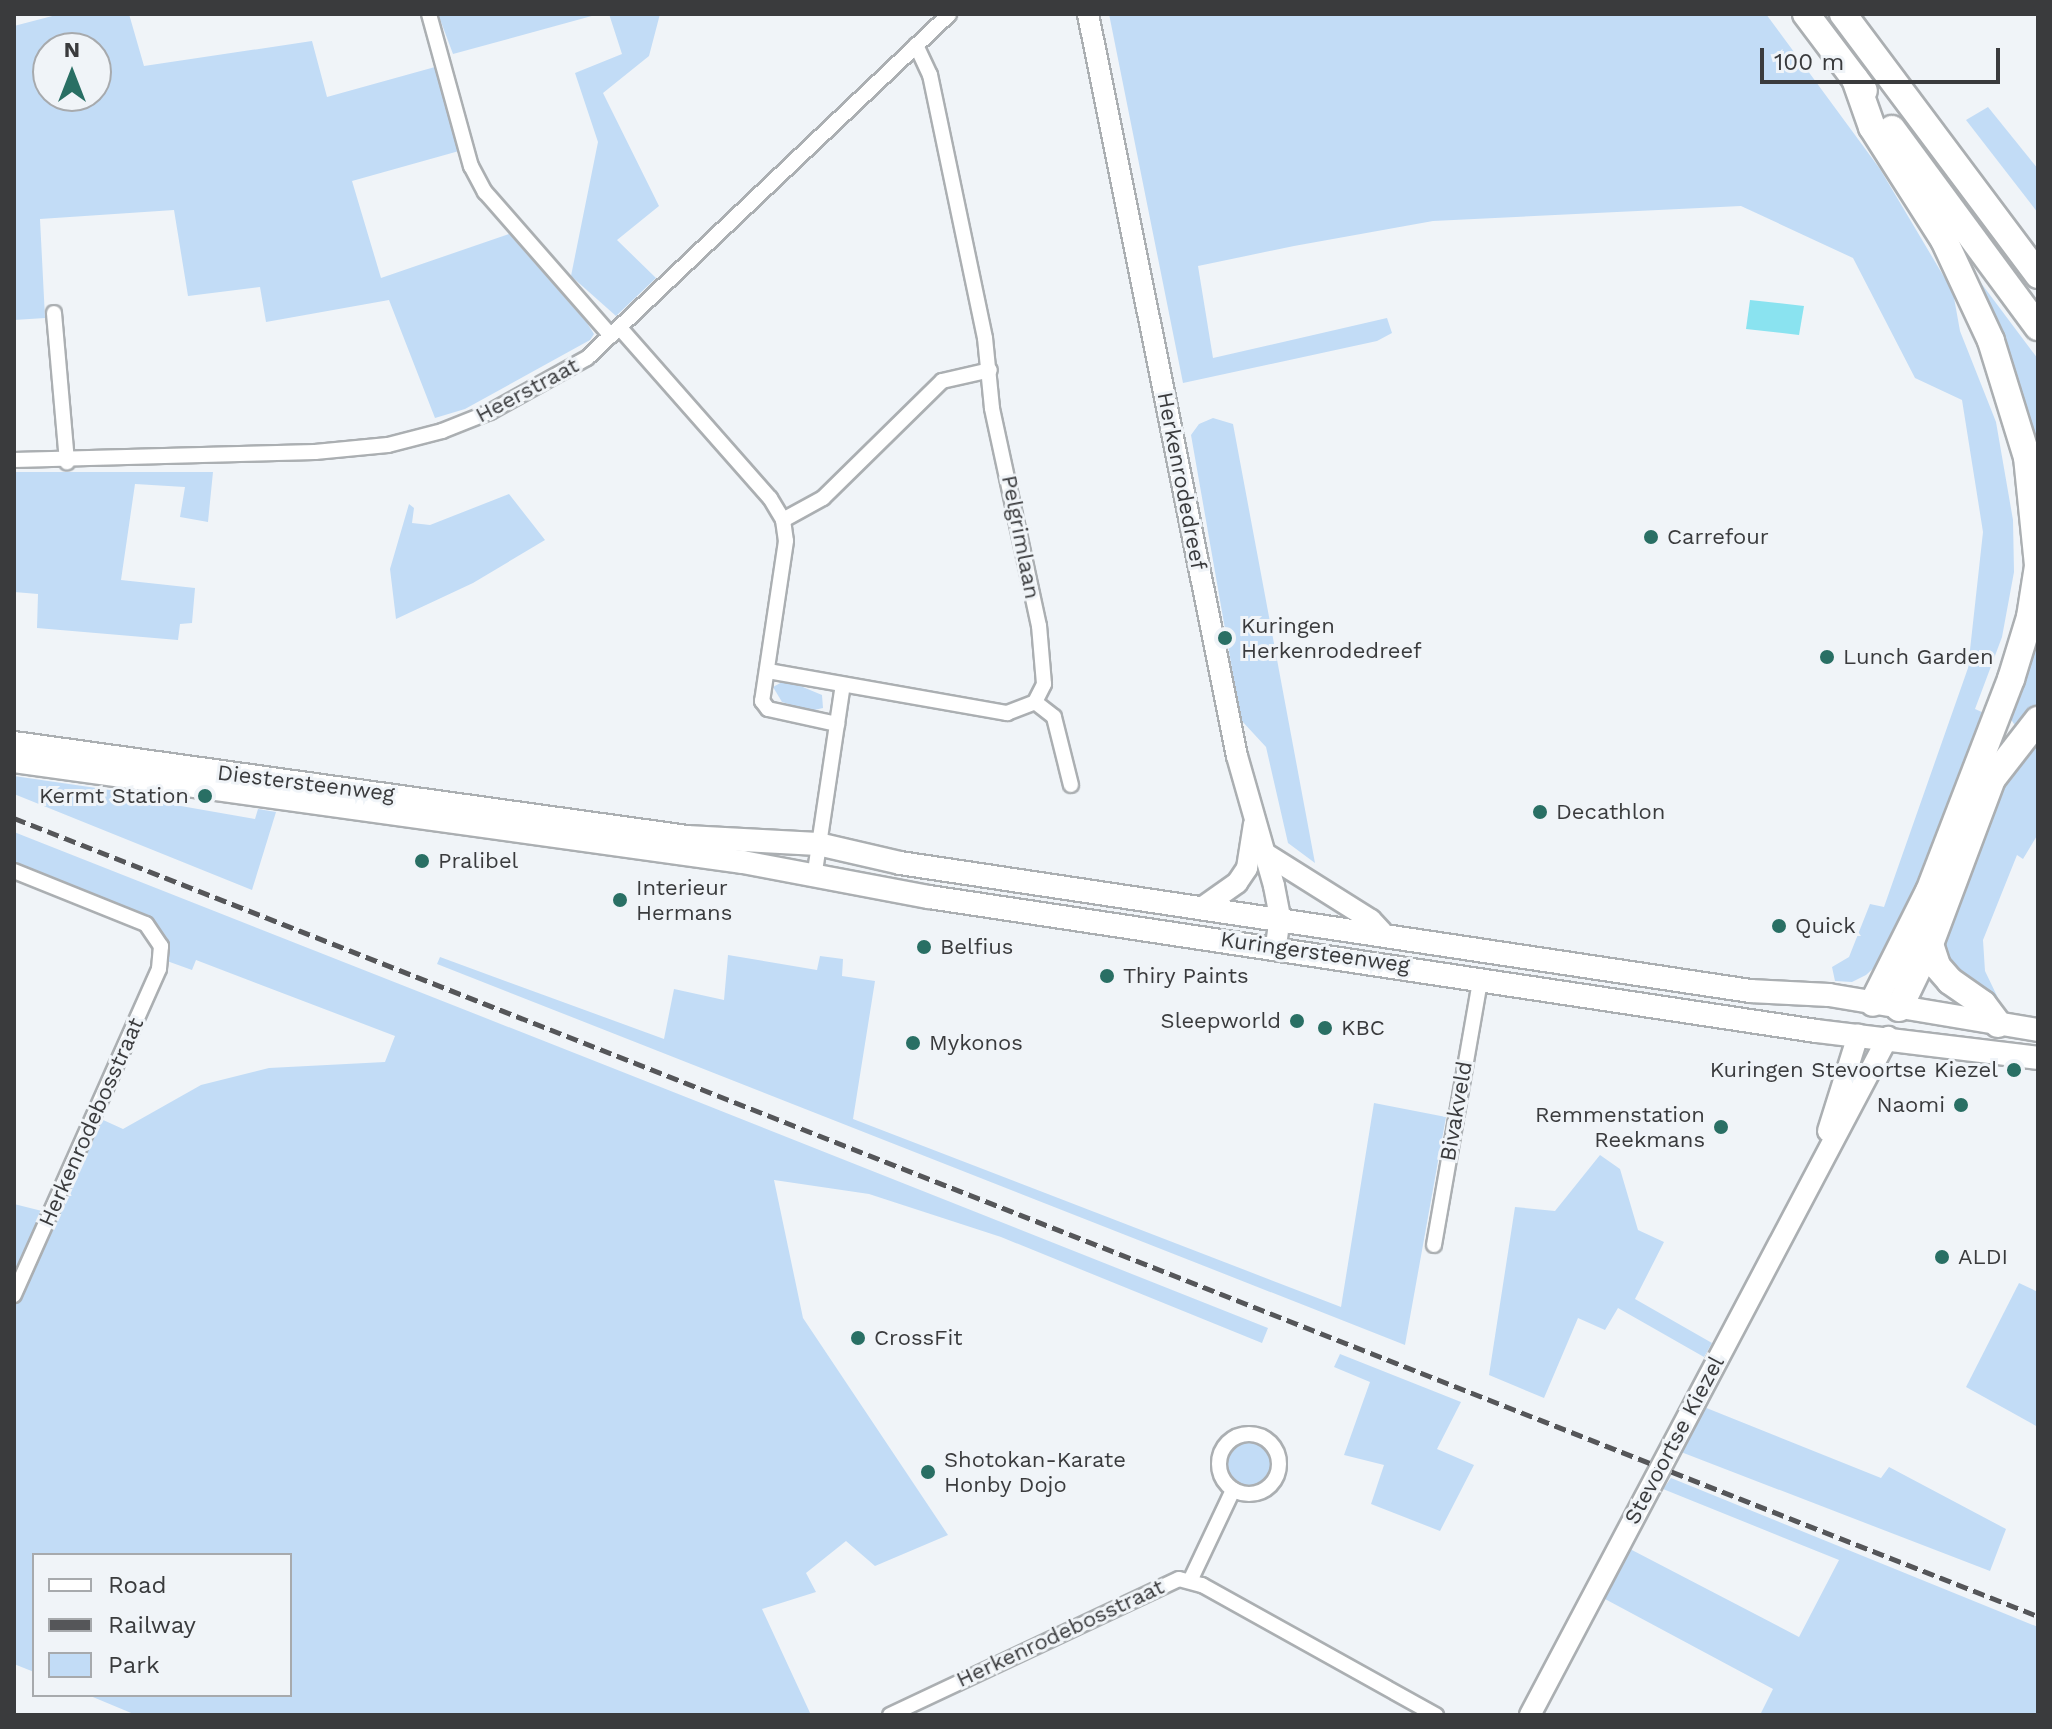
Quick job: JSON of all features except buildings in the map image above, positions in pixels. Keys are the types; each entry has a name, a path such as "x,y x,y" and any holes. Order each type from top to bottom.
{"highway":[{"path":"1806,14 2038,327"},
{"path":"1843,14 2038,275"},
{"path":"1855,79 1872,127 1944,240 1991,341 2027,457 2038,566 2030,617 2011,679 1929,891 1873,1003"},
{"path":"1899,1008 1930,944 1992,779 2038,720"},
{"path":"1930,944 1937,966 1950,981 1983,1004 1998,1024"}],"main road":[{"name":"Herkenrodedreef","path":"1088,14 1237,756 1266,854 1280,917 1276,946"},
{"name":"Diestersteenweg","path":"14,743 595,834"},
{"name":"Diestersteenweg","path":"14,761 595,834"},
{"path":"1203,907 1231,890 1241,877 1255,820"},
{"name":"Kuringersteenweg","path":"595,834 745,844 818,844 900,863 1382,932 1736,989 1873,1003 2038,1030"},
{"name":"Kuringersteenweg","path":"595,834 814,878 1858,1035 2038,1058"},
{"path":"1266,854 1371,920 1382,932"},
{"name":"Stevoortse Kiezel","path":"1818,1166 1858,1035 1873,1003"},
{"name":"Stevoortse Kiezel","path":"1530,1715 1888,1037 1899,1008"}],"street":[{"path":"429,14 471,166 485,192 770,498 783,520 786,541 762,701 768,709 837,724"},
{"name":"Heerstraat","path":"14,460 67,462 388,445 490,412 587,358 949,14"},
{"name":"Pelgrimlaan","path":"916,45 930,75 990,370 992,408 1044,657 1044,684 1035,702"},
{"path":"54,313 67,462"},
{"path":"783,520 823,498 942,381 990,370"},
{"path":"768,671 1007,713 1035,702 1054,717 1071,785"},
{"path":"814,878 843,685"},
{"name":"Herkenrodebosstraat","path":"14,871 146,924 161,946 159,969 14,1295"},
{"name":"Bivakveld","path":"1434,1245 1481,977"},
{"path":"1240,1435 1260,1436 1278,1458 1276,1477 1262,1491 1233,1490 1220,1475 1219,1455 1240,1435"},
{"name":"Herkenrodebosstraat","path":"1190,1581 1233,1490"},
{"name":"Herkenrodebosstraat","path":"890,1715 1166,1582 1190,1581 1436,1715"}],"green space":[{"path":"60,14 129,14 144,66 312,41 327,97 435,67 459,151 352,181 381,278 509,234 594,334 590,340 465,409 435,418 389,300 266,322 260,287 188,296 174,210 40,219 45,318 14,320 14,26"},
{"path":"438,14 599,14 453,54"},
{"path":"609,14 660,14 649,56 603,93 659,206 617,240 656,278 616,316 571,276 598,142 575,73 622,54"},
{"path":"1109,14 1766,14 1880,169 1953,292 1960,331 1996,422 2013,520 2014,572 2002,637 1975,709 1984,713 1915,894 1877,965 1866,975 1852,982 1835,981 1832,967 1849,957 1870,904 1884,907 1968,668 1983,532 1962,400 1915,378 1853,258 1741,206 1433,221 1294,246 1198,266 1213,358 1387,318 1392,333 1377,341 1183,383"},
{"path":"1988,107 2038,169 2038,213 1966,120"},
{"path":"1975,275 2038,359 2038,444 2005,338 1973,284"},
{"path":"1213,418 1233,424 1315,863 1288,843 1266,747 1241,720 1191,435 1199,424"},
{"path":"14,472 213,472 208,522 180,517 185,487 135,484 121,580 195,588 192,623 180,624 178,640 37,628 38,594 14,592"},
{"path":"509,494 545,540 473,583 396,619 390,569 409,504 414,508 412,523 430,525"},
{"path":"2038,638 2038,710 2018,730 2010,718"},
{"path":"786,680 822,695 823,708 810,711 782,702 773,687"},
{"path":"2038,742 2038,834 2023,859 2017,855 1983,940 1985,971 1998,998 1986,997 1956,976 1941,952 1978,837 2021,758"},
{"path":"14,776 158,797 158,802 255,819 258,809 276,812 252,890 14,794"},
{"path":"14,832 1268,1328 1262,1343 1001,1237 869,1194 774,1180 803,1318 948,1535 875,1566 846,1541 806,1573 816,1592 762,1609 811,1715 136,1715 93,1697 292,1697 292,1553 32,1553 32,1671 14,1664 14,1204 58,1215 101,1119 123,1129 201,1085 269,1068 385,1062 395,1036 196,960 192,970 167,961 161,930 151,921 14,863"},
{"path":"728,955 817,970 820,956 843,959 842,976 875,981 853,1119 1341,1307 1374,1103 1446,1117 1405,1345 437,964 440,957 664,1039 674,989 724,1000"},
{"path":"1600,1155 1620,1169 1638,1230 1664,1242 1635,1299 1712,1343 1704,1357 1618,1308 1605,1330 1578,1318 1544,1398 1489,1375 1515,1207 1555,1211"},
{"path":"2019,1283 2038,1292 2038,1427 1966,1387"},
{"path":"1340,1354 1461,1402 1437,1449 1474,1465 1440,1531 1371,1504 1384,1465 1344,1455 1370,1382 1334,1367"},
{"path":"1704,1407 1881,1478 1889,1467 2006,1529 1990,1571 1681,1452"},
{"path":"1248,1439 1265,1446 1272,1463 1265,1480 1248,1487 1231,1480 1224,1463 1231,1446"},
{"path":"1671,1478 2038,1627 2038,1715 1760,1715 1773,1689 1605,1599 1630,1549 1799,1637 1839,1560 1663,1489"}],"water":[{"path":"1750,300 1804,306 1799,335 1746,329"}],"railway":[{"path":"14,818 2038,1616"}],"place":[{"name":"Carrefour","path":"1651,537"},
{"name":"Kuringen Herkenrodedreef","path":"1225,638"},
{"name":"Lunch Garden","path":"1827,657"},
{"name":"Kermt Station","path":"205,796"},
{"name":"Decathlon","path":"1540,812"},
{"name":"Pralibel","path":"422,861"},
{"name":"Interieur Hermans","path":"620,900"},
{"name":"Quick","path":"1779,926"},
{"name":"Belfius","path":"924,947"},
{"name":"Thiry Paints","path":"1107,976"},
{"name":"Sleepworld","path":"1297,1021"},
{"name":"KBC","path":"1325,1028"},
{"name":"Mykonos","path":"913,1043"},
{"name":"Kuringen Stevoortse Kiezel","path":"2014,1070"},
{"name":"Naomi","path":"1961,1105"},
{"name":"Remmenstation Reekmans","path":"1721,1127"},
{"name":"ALDI","path":"1942,1257"},
{"name":"CrossFit","path":"858,1338"},
{"name":"Shotokan-Karate Honby Dojo","path":"928,1472"}]}
